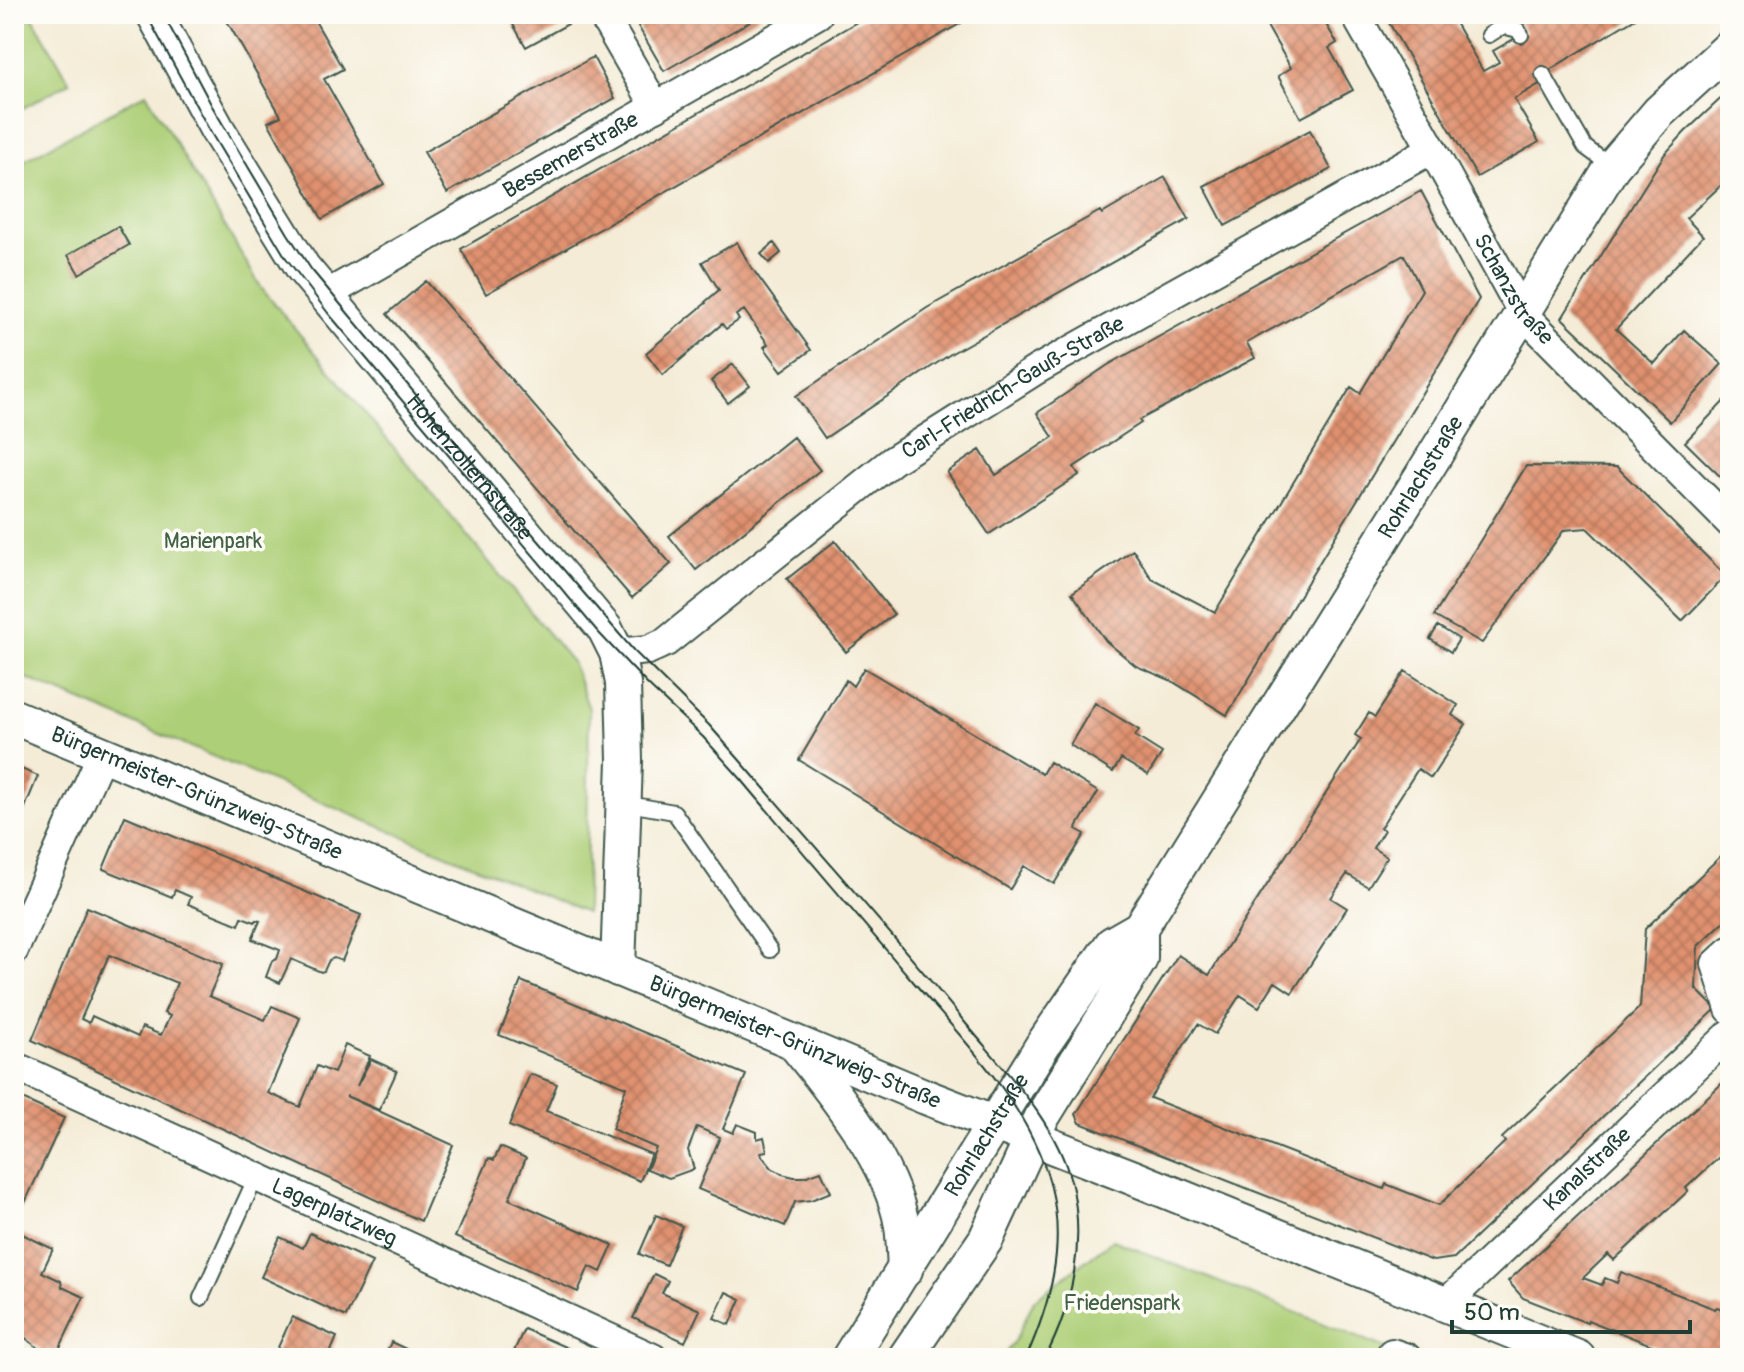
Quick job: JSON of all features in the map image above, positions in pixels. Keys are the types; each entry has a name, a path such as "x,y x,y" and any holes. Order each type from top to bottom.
{"street":[{"name":"Hohenzollernstraße","path":"154,14 217,129 303,268 605,629 617,653 623,683 625,760 618,969"},
{"path":"602,14 656,107"},
{"name":"Bessemerstraße","path":"324,296 818,14"},
{"name":"Schanzstraße","path":"1355,14 1523,314 1730,523"},
{"name":"Rohrlachstraße","path":"849,1358 1044,1043 1112,944 1140,928 1612,167 1659,112 1730,47"},
{"name":"Carl-Friedrich-Gauß-Straße","path":"617,653 648,650 666,642 892,461 1036,370 1432,149"},
{"name":"Bürgermeister-Grünzweig-Straße","path":"14,717 994,1124 1578,1358"},
{"path":"14,950 102,754"},
{"name":"Rohrlachstraße","path":"905,1358 993,1226 1041,1119 1140,959 1140,928"},
{"path":"1730,951 1716,964 1730,1009"},
{"name":"Kanalstraße","path":"1445,1304 1730,1034"},
{"path":"792,1041 847,1112 888,1183 901,1224 905,1270"},
{"name":"Lagerplatzweg","path":"14,1066 653,1358"}],"lane":[{"path":"1489,35 1503,26 1518,30 1521,35"},
{"path":"1543,74 1585,147 1612,167"},
{"path":"623,803 674,812 770,950"},
{"path":"201,1298 256,1177"}],"green space":[{"path":"14,14 31,14 70,82 14,113"},
{"name":"Marienpark","path":"146,93 262,289 572,662 589,709 586,913 14,673 14,166"},
{"name":"Friedenspark","path":"1113,1240 1403,1355 1400,1358 1002,1358 1017,1337 1034,1300"}],"building":[{"path":"223,14 311,14 343,69 324,79 384,184 322,219 268,122 281,116"},
{"path":"507,14 562,14 568,24 526,47"},
{"path":"631,14 763,14 664,71"},
{"path":"871,14 977,14 486,294 461,249"},
{"path":"1269,14 1320,14 1337,43 1329,48 1353,90 1301,118 1278,76 1291,68 1267,26 1274,23"},
{"path":"1384,14 1450,14 1483,71 1499,62 1493,51 1526,32 1515,17 1520,14 1642,14 1538,77 1541,83 1514,99 1539,142 1477,177"},
{"path":"593,57 615,98 447,193 424,152"},
{"path":"1730,90 1730,177 1686,218 1703,236 1616,329 1654,364 1684,330 1722,364 1670,422 1562,318 1664,155"},
{"path":"1310,130 1331,169 1225,226 1204,186"},
{"path":"1165,177 1189,219 952,353 825,438 796,396 927,308"},
{"path":"1421,191 1479,299 1227,715 1170,680 1136,666 1106,641 1072,593 1133,550 1152,579 1215,612 1351,387 1360,393 1422,290 1404,255 1247,343 1255,358 1139,420 1141,423 1074,467 1079,475 989,534 947,472 980,450 996,475 1053,437 1037,413 1108,365"},
{"path":"118,226 129,245 79,274 68,255"},
{"path":"737,242 749,264 811,350 782,371 764,347 768,344 744,310 736,315 739,320 726,329 722,324 663,375 646,353 719,290 702,262"},
{"path":"774,243 781,253 769,263 761,254"},
{"path":"426,281 671,564 632,598 387,314"},
{"path":"733,364 750,386 728,403 711,381"},
{"path":"1730,395 1730,486 1685,442"},
{"path":"793,437 820,470 696,570 669,536"},
{"path":"1526,466 1617,467 1726,576 1682,621 1587,528 1564,530 1482,643 1434,616"},
{"path":"835,541 894,614 846,652 787,579"},
{"path":"1438,626 1459,639 1451,652 1430,639"},
{"path":"864,668 1042,774 1049,762 1098,792 1076,829 1085,834 1054,884 1024,866 1010,889 799,760 846,680 853,686"},
{"path":"1405,671 1458,705 1452,715 1466,724 1431,778 1418,769 1380,828 1384,830 1373,848 1387,857 1368,887 1347,874 1331,898 1347,908 1292,993 1275,982 1259,1007 1240,995 1215,1034 1198,1024 1150,1098 1384,1189 1386,1184 1439,1205 1505,1142 1502,1138 1640,1007 1645,929 1730,847 1730,916 1698,946 1696,989 1716,1009 1454,1258 1433,1261 1080,1123 1076,1114 1178,955 1209,975 1361,739 1355,735 1369,713 1375,717"},
{"path":"1095,703 1139,730 1135,736 1162,753 1148,775 1121,759 1113,772 1070,745"},
{"path":"14,766 38,776 14,834"},
{"path":"125,816 361,915 342,961 329,960 321,972 291,959 280,983 266,977 280,950 252,939 260,921 242,917 239,925 188,904 191,897 175,890 172,897 103,869"},
{"path":"87,907 223,964 209,996 265,1020 272,1006 300,1018 268,1093 300,1107 317,1066 334,1073 345,1045 370,1056 357,1086 371,1059 397,1071 379,1110 346,1096 453,1145 421,1221 32,1040","holes":["109,955 177,983 164,1013 170,1016 161,1035 142,1027 138,1037 92,1016 89,1023 81,1019"]},
{"path":"521,981 746,1075 723,1129 733,1133 737,1124 757,1132 757,1139 764,1137 767,1151 761,1152 762,1156 772,1168 794,1177 821,1171 831,1192 795,1202 785,1226 698,1189 720,1137 697,1127 688,1150 694,1169 669,1178 647,1169 656,1148 612,1129 626,1087 499,1035"},
{"path":"530,1074 557,1084 546,1111 651,1154 640,1181 509,1126"},
{"path":"1730,1076 1730,1147 1614,1260 1608,1254 1583,1278 1602,1285 1605,1278 1617,1283 1621,1272 1730,1312 1730,1358 1684,1358 1523,1298 1508,1281"},
{"path":"20,1098 64,1118 23,1207 14,1203 14,1110"},
{"path":"500,1147 526,1158 509,1199 613,1245 601,1272 589,1266 578,1292 455,1237 489,1158 494,1160"},
{"path":"656,1215 682,1226 666,1265 639,1254"},
{"path":"14,1230 53,1249 42,1272 61,1281 62,1287 84,1297 55,1358 14,1329"},
{"path":"310,1233 372,1262 346,1317 261,1277 280,1237 303,1248"},
{"path":"654,1274 668,1281 662,1293 700,1310 685,1342 633,1318"},
{"path":"726,1292 741,1299 730,1325 714,1318"},
{"path":"292,1317 337,1337 328,1358 273,1358"},
{"path":"524,1329 547,1339 590,1358 511,1358"},
{"path":"391,1342 425,1358 384,1358"}],"tram line":[{"path":"146,14 211,133 286,258 328,313 598,632 741,779 973,1050 1011,1101 1041,1157 1051,1187 1057,1231 1048,1296 1026,1358"},
{"path":"163,14 212,106 311,269 518,517 634,651 709,725 1028,1098 1064,1159 1071,1181 1077,1226 1077,1249 1069,1294 1045,1358"}]}
